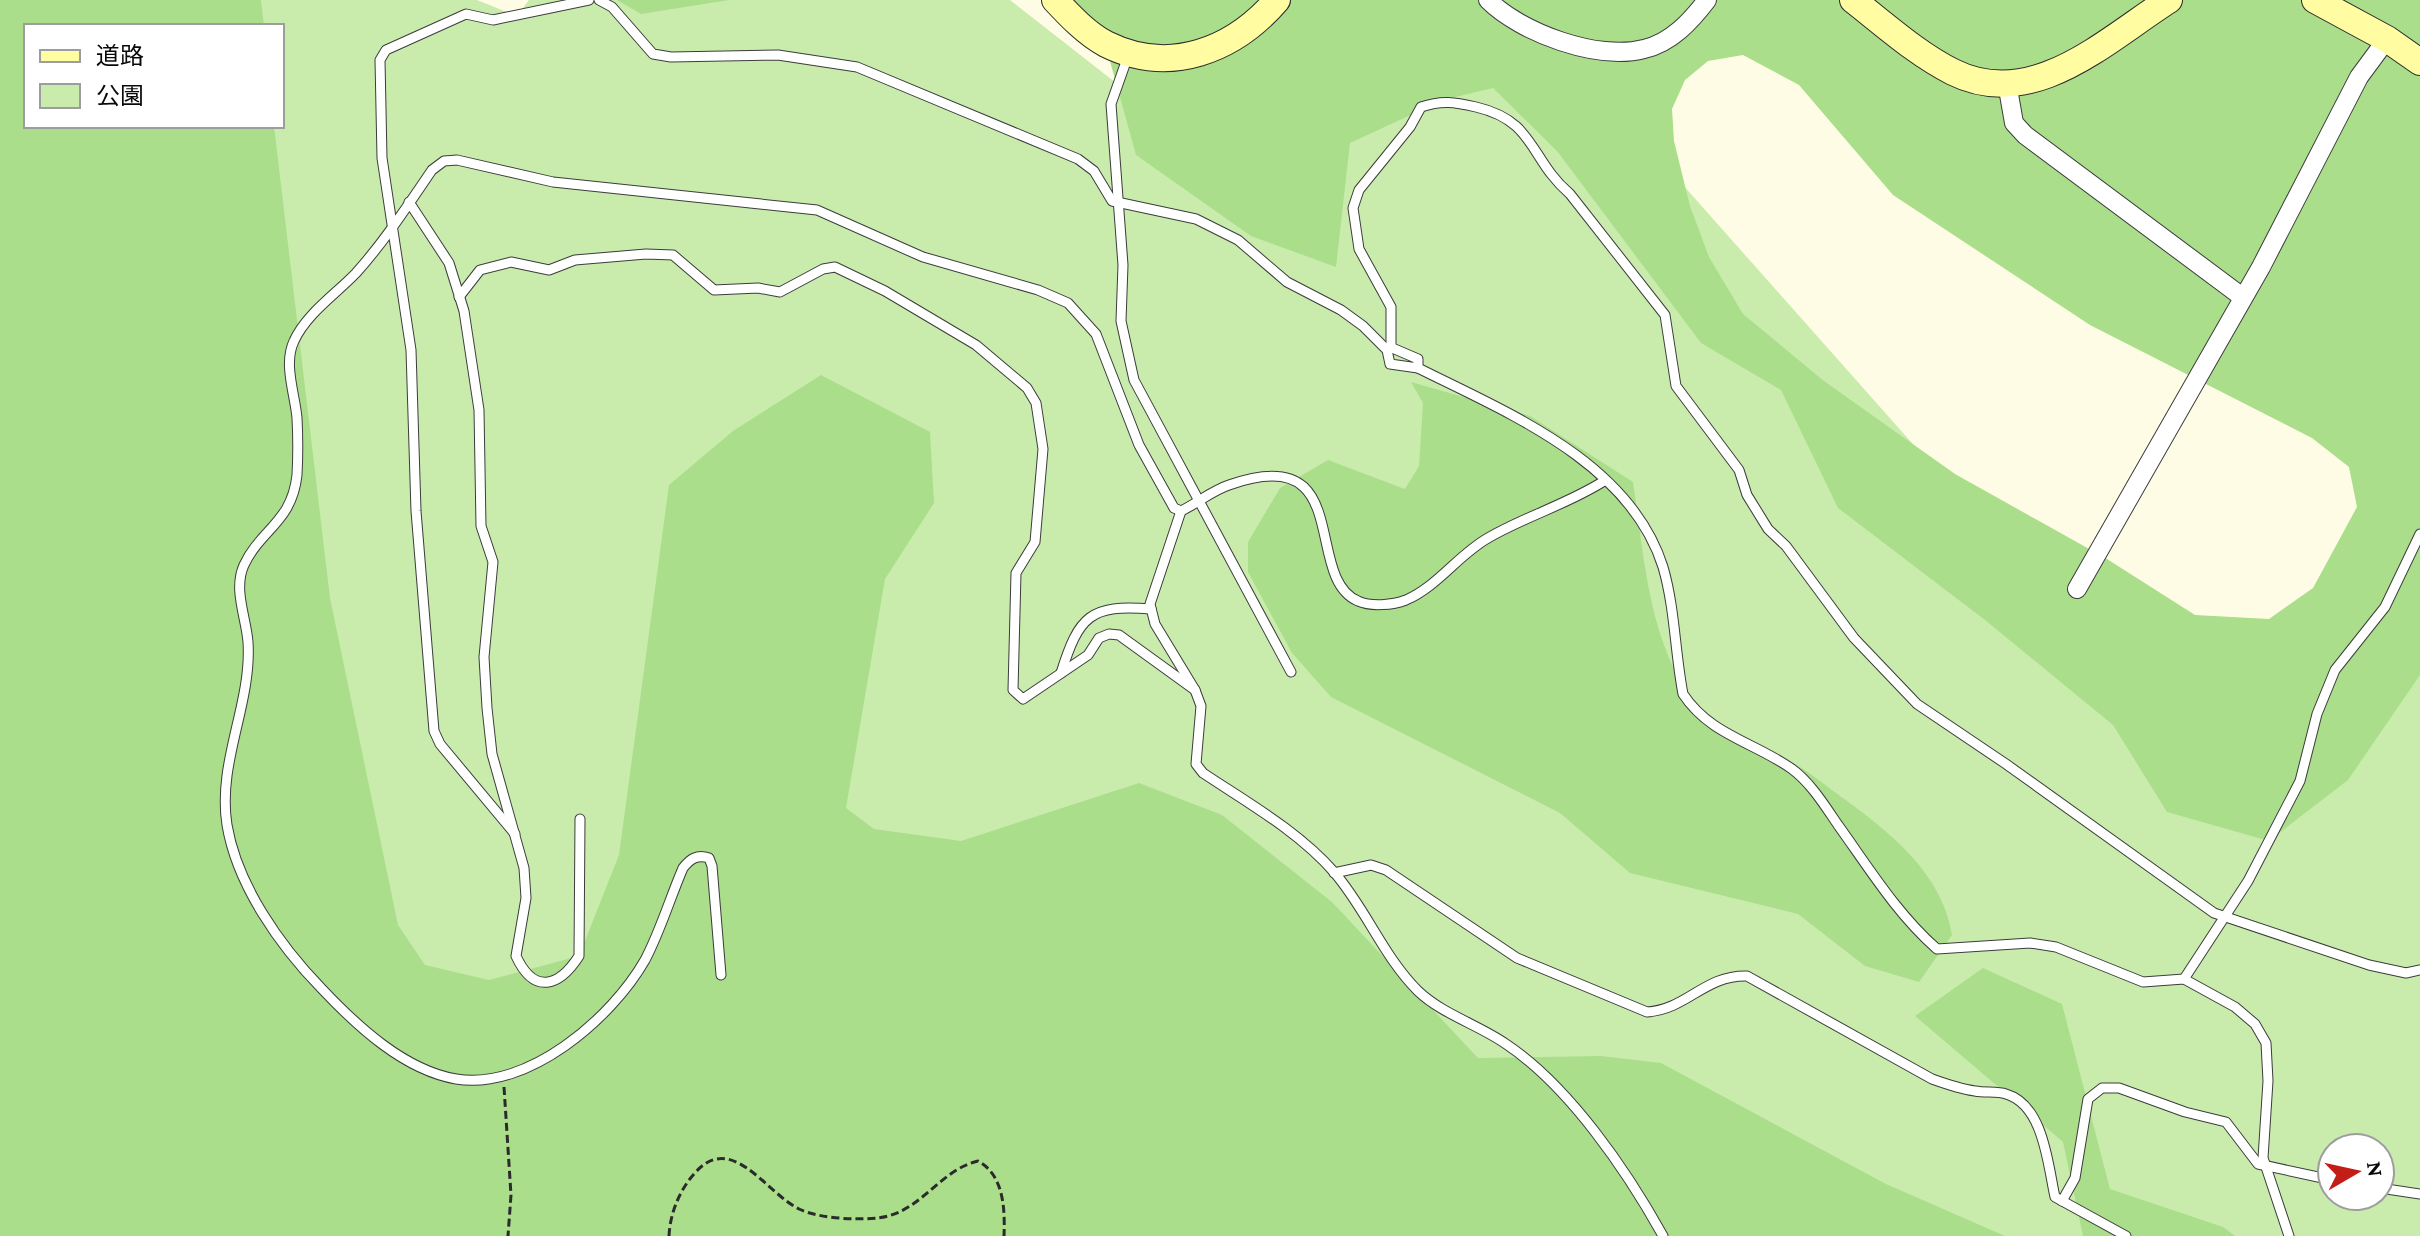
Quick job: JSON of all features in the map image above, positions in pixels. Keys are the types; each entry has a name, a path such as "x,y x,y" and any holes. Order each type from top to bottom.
{"street":[{"path":"1055,0 1076,22 1105,43 1129,52 1177,57 1209,52 1238,36 1277,0"},
{"path":"1488,0 1500,12 1536,33 1616,51 1644,50 1671,38 1707,0"},
{"path":"1853,0 1927,56 1955,73 2007,83 2055,73 2169,0"},
{"path":"2315,0 2387,39 2420,62"},
{"path":"2077,589 2241,296 2261,267 2359,77 2387,39"},
{"path":"2007,83 2014,123 2025,135 2241,296"}],"lane":[{"path":"515,834 440,744 434,731 416,511 411,350 382,158 380,60 386,50 466,14 493,20 589,0"},
{"path":"599,0 612,7 653,54 671,57 778,55 857,67 1078,159 1094,171 1112,201 1196,219 1238,240 1287,282 1341,310 1389,348 1418,359 1418,368"},
{"path":"1129,52 1111,104 1123,265 1121,321 1134,380 1291,672"},
{"path":"2289,1236 2265,1166 2266,1043 2255,1024 2235,1007 2184,979 2143,982 2084,957 2030,943 1937,949 1912,926 1820,798 1795,771 1760,749 1720,732 1694,711 1683,694 1663,569 1651,538 1626,502 1547,433 1418,368 1394,367 1387,357 1391,307 1359,249 1353,208 1359,190 1410,127 1421,107 1443,100 1512,120 1554,181 1570,194 1665,315 1676,386 1739,470 1747,495 1768,529 1786,546 1854,638 1937,721 2006,764 2143,865 2224,917 2369,965 2406,973 2420,970"},
{"path":"721,975 712,866 709,858 702,856 690,859 683,868 646,959 616,1003 570,1043 503,1075 457,1079 422,1069 346,1015 307,974 248,886 227,826 225,782 245,685 248,643 240,578 256,546 282,519 297,472 297,420 290,353 303,326 358,271 432,170 444,161 457,160 553,182 817,210 923,257 1038,290 1068,303 1096,334 1139,445 1167,498 1174,508 1181,511"},
{"path":"409,202 449,263 459,297 479,410 481,526 493,562 484,657 492,754 515,834 526,898 516,956 532,978 545,983 559,980 579,956 580,819"},
{"path":"459,297 480,270 511,262 549,270 575,260 646,254 673,255 714,290 758,288 780,292 823,269 835,267 885,291 964,337 1008,370 1027,388 1036,403 1041,426 1038,522 1035,542 1016,573 1013,690 1023,699 1109,634 1119,635 1195,690"},
{"path":"1604,481 1488,538 1457,559 1429,587 1403,601 1382,605 1359,602 1344,592 1316,501 1303,485 1280,478 1253,479 1221,488 1181,511 1151,609 1155,624 1195,690 1201,706 1195,755 1203,773 1275,821 1334,873 1398,968 1427,999 1507,1044 1567,1100 1626,1177 1663,1236"},
{"path":"2184,979 2248,881 2300,781 2317,714 2335,670 2385,607 2420,534"},
{"path":"1061,673 1070,646 1089,615 1121,607 1151,609"},
{"path":"1334,873 1371,865 1386,870 1517,958 1647,1012 1664,1011 1714,980 1747,976 1932,1079 1965,1090 2004,1093 2017,1099 2030,1114 2045,1144 2055,1197 2126,1236"},
{"path":"2062,1201 2075,1178 2088,1099 2102,1088 2119,1088 2185,1112 2226,1122 2252,1158 2265,1166 2316,1177"},
{"path":"2396,1190 2420,1194"}],"path":[{"path":"503,1075 509,1137 508,1236"},
{"path":"669,1236 672,1215 688,1181 709,1160 717,1157 749,1167 764,1183 802,1210 858,1219 897,1214 914,1206 966,1163 978,1161 988,1167 1001,1192 1004,1236"}],"green space":[{"path":"0,0 261,0 264,24 24,24 24,128 274,128 330,598 398,925 425,965 489,980 579,956 619,855 669,485 733,431 821,375 930,432 934,503 885,579 846,808 874,829 961,841 1139,783 1222,815 1332,902 1478,1058 1601,1056 1661,1063 1886,1184 2005,1236 0,1236"},
{"path":"251,0 477,0 512,14 520,12 529,0 1010,0 1143,104 1453,2 1651,149 1951,487 2281,730 2420,446 2420,1236 1832,1236 726,1036 229,995 242,128 284,128 284,24 249,24"},
{"path":"617,0 729,0 641,14"},
{"path":"1071,0 2420,0 2420,675 2348,780 2269,841 2167,812 2113,725 1985,620 1838,508 1781,390 1701,343 1557,151 1493,88 1443,100 1350,143 1336,267 1251,236 1136,155 1105,43","holes":["1743,55 1799,85 1893,195 2090,325 2312,438 2349,467 2357,507 2313,588 2269,619 2195,615 2107,559 1955,474 1824,381 1743,314 1709,257 1690,206 1674,141 1672,109 1685,80 1708,61"]},
{"path":"1411,382 1530,416 1633,482 1654,612 1663,642 1692,700 1721,731 1797,765 1874,821 1909,854 1937,891 1952,935 1919,982 1865,966 1798,914 1630,873 1560,813 1331,697 1292,653 1248,572 1248,542 1280,488 1328,460 1405,489 1419,466 1423,403"},
{"path":"1983,968 2062,1004 2110,1189 2223,1227 2235,1236 2083,1236 2063,1142 1915,1016"}]}
